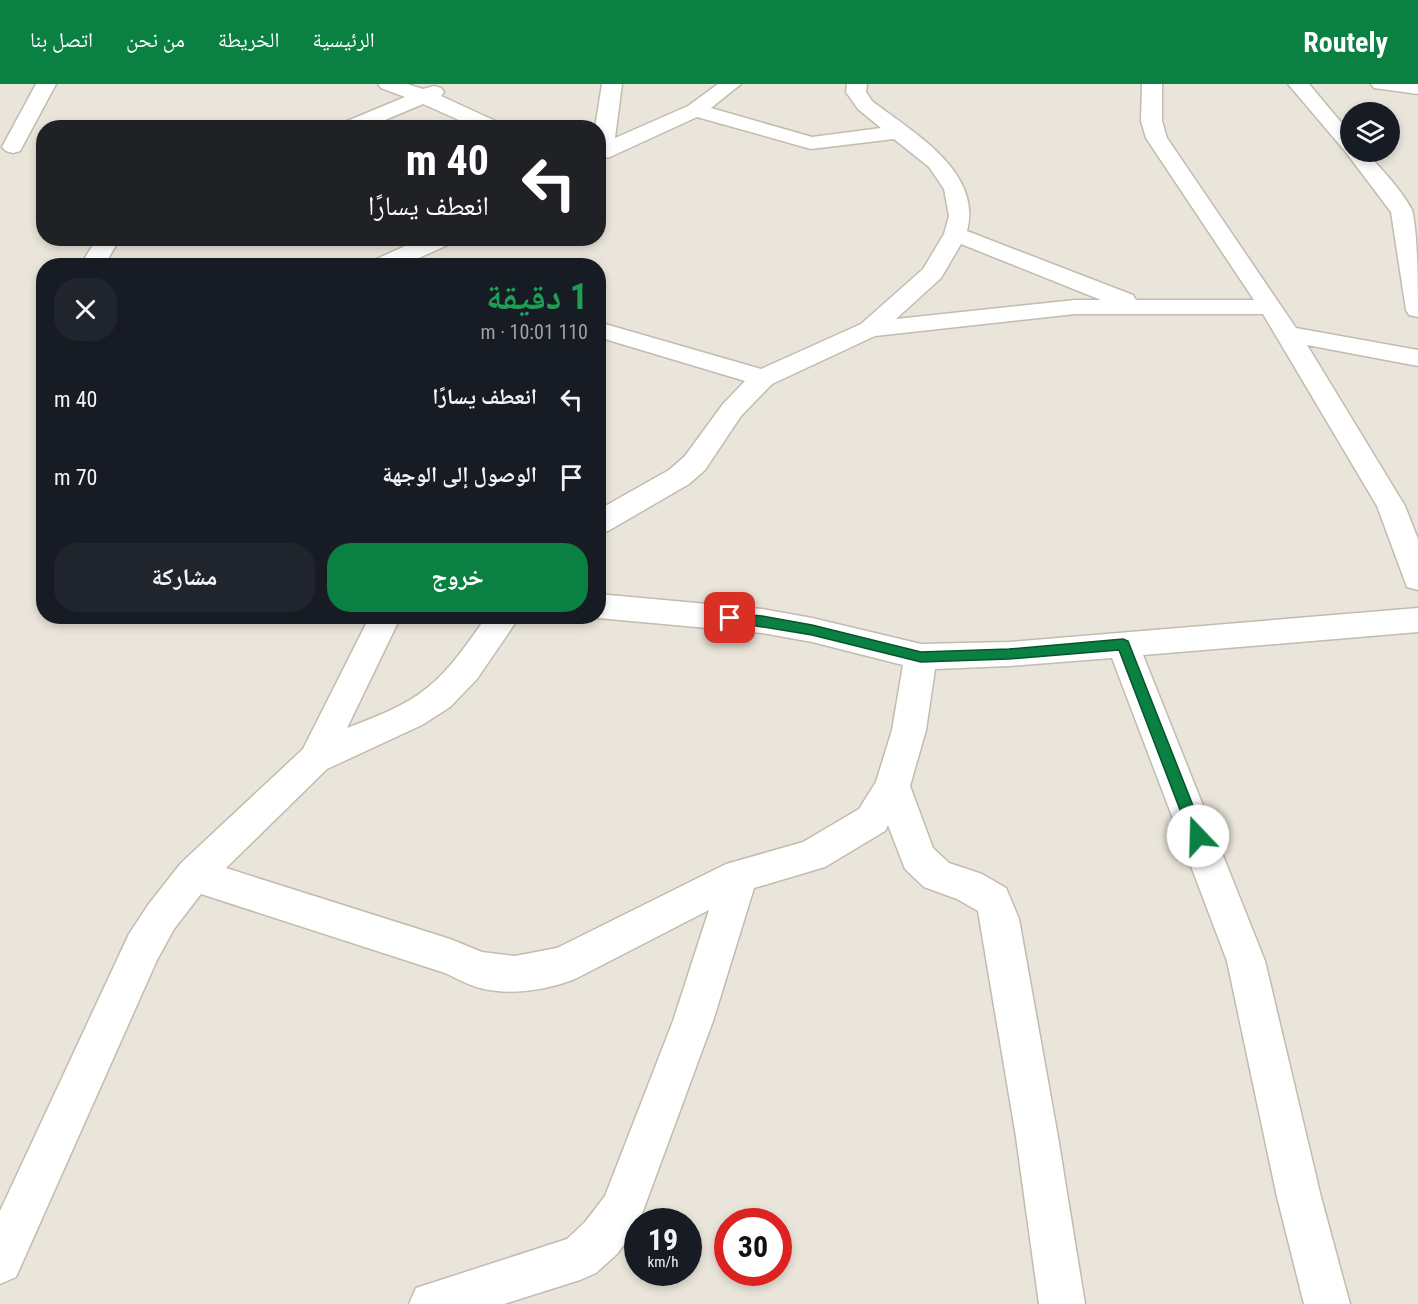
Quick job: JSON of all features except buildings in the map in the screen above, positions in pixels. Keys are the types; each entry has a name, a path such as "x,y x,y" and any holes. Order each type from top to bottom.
{"street":[{"path":"16,147 46,84"},
{"path":"387,84 423,96 477,120"},
{"path":"365,120 452,84"},
{"path":"606,121 612,84"},
{"path":"606,150 695,110 731,84"},
{"path":"606,519 679,477 695,463 732,410 763,378 870,329 933,273 955,234 960,216 955,189 938,163 897,132 859,97 856,92 857,84"},
{"path":"1152,84 1150,127 1161,149 1178,169 1404,508 1418,579"},
{"path":"1298,84 1340,134"},
{"path":"1381,84 1418,88"},
{"path":"695,110 811,143 897,132"},
{"path":"1364,162 1402,212 1418,310"},
{"path":"955,234 1141,306"},
{"path":"397,258 425,246"},
{"path":"870,329 1075,307 1271,307"},
{"path":"606,331 763,378"},
{"path":"1287,334 1418,358"},
{"path":"606,607 762,621 812,630 921,657 1009,654 1418,620"},
{"path":"315,759 382,624"},
{"path":"0,1261 143,947 161,917 194,875 315,759 335,747 418,711 437,699 453,684 499,624"},
{"path":"1123,644 1246,961 1299,1197 1327,1304"},
{"path":"194,875 450,957 481,970 515,974 561,966 739,876 812,856 872,820 892,786 909,730 921,657"},
{"path":"892,786 918,858 937,875 969,886 993,900 1000,919 1037,1137 1062,1304"},
{"path":"432,1304 483,1296 580,1257 601,1238 621,1211 693,1021 739,876"}],"shaded area":[{"path":"0,84 1418,84 1418,1304 0,1304"}],"route":[{"path":"730,618 812,630 921,657 1009,654 1123,644 1198,836"}]}
